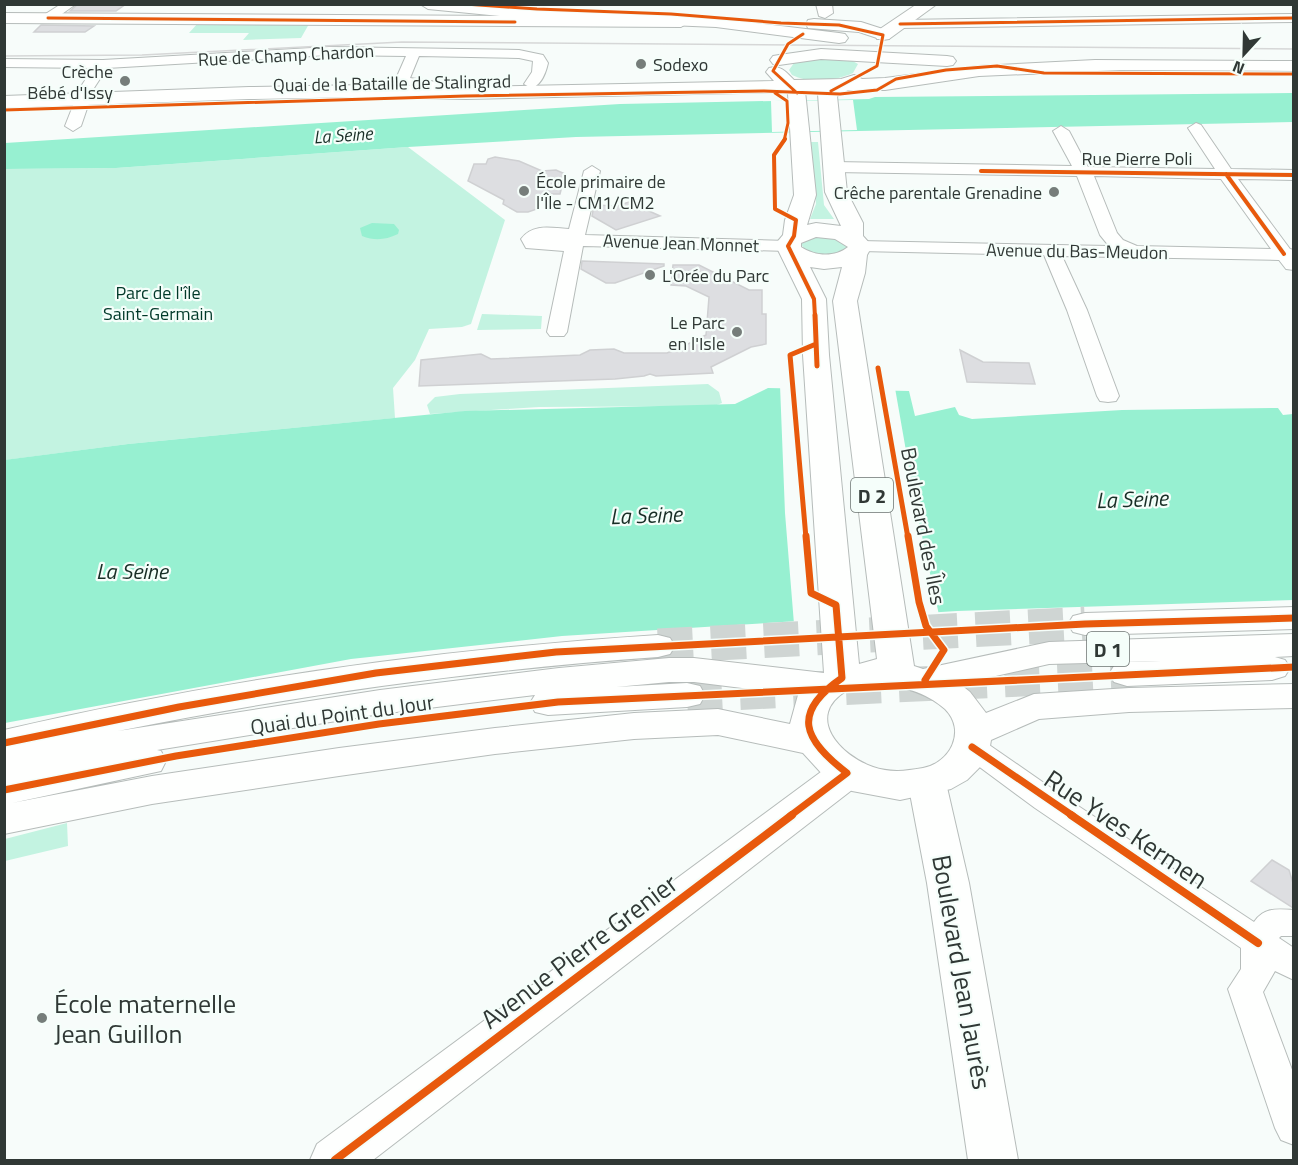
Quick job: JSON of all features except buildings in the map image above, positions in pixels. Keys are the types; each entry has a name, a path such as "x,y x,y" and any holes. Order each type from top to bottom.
{"main road":[{"path":"428,4 525,14 699,21 840,38 883,35 929,4"},
{"path":"465,4 523,10 727,17 766,22 824,16 883,35"},
{"path":"824,16 788,44 776,65 792,89 800,137 804,195 791,245 801,257 824,261 836,261 855,253"},
{"path":"4,18 649,24 699,21"},
{"path":"836,89 874,68 880,57 883,35"},
{"name":"Quai de la Bataille de Stalingrad","path":"4,102 364,91 734,76 822,54 880,57"},
{"path":"880,57 1116,66"},
{"path":"836,89 979,71 1116,66 1293,66"},
{"name":"Quai de la Bataille de Stalingrad","path":"364,91 466,93 836,89"},
{"name":"Boulevard des Îles","path":"836,89 832,136 836,192 852,223 855,253 845,301 890,623 911,677"},
{"name":"D 2","path":"791,245 800,272 814,299 817,366 838,626 834,682"},
{"name":"D 1","path":"973,740 1112,662 1293,618"},
{"name":"D 1","path":"1112,662 1293,645"},
{"path":"4,743 179,707 376,673 556,652 658,646"},
{"name":"D 1","path":"911,677 1048,653 1112,662 1293,696"},
{"name":"D 1","path":"1112,662 1293,667"},
{"path":"4,766 141,740 380,702 559,680 669,670 718,722 813,742"},
{"path":"4,819 152,790 412,752 634,726 694,696 834,682 868,672 911,677 944,690 959,703 969,717 973,740 964,762 948,775 927,783 900,786 872,782 846,773 826,759 813,742 808,727 808,711 815,698 834,682"},
{"name":"Quai du Point du Jour","path":"4,790 177,756 379,724 558,702 694,696"},
{"name":"Avenue Pierre Grenier","path":"336,1161 846,773"},
{"name":"Boulevard Jean Jaurès","path":"927,783 948,883 993,1161"}],"street":[{"path":"48,18 70,4"},
{"path":"1124,4 1142,21"},
{"path":"1190,4 1208,19"},
{"path":"900,24 1293,18"},
{"path":"415,51 402,81 444,87"},
{"name":"Rue de Champ Chardon","path":"4,63 103,64 296,52 415,51 528,55 538,58 541,63 539,72 531,84"},
{"path":"73,126 85,99 87,88 103,64"},
{"path":"1196,128 1226,174 1290,259"},
{"path":"1061,131 1084,173 1109,235 1117,244 1135,252"},
{"name":"Rue Pierre Poli","path":"834,166 1293,176"},
{"path":"557,332 575,240 592,171"},
{"path":"1084,251 1103,242 1109,235"},
{"name":"Avenue Jean Monnet","path":"575,240 791,245"},
{"path":"1051,251 1077,310 1108,396"},
{"name":"Avenue du Bas-Meudon","path":"855,253 1084,251 1290,259"},
{"name":"Rue Yves Kermen","path":"973,740 1293,966"},
{"path":"1293,923 1272,922 1258,943 1258,973 1245,989 1293,1128"}],"green space":[{"path":"198,23 309,24 301,38 243,40 249,33 189,33"},
{"path":"815,58 849,59 858,64 853,73 822,80 799,78 792,75 789,70 794,63"},
{"path":"811,142 818,142 824,205 834,219 810,219 816,204"},
{"name":"Parc de l'île Saint-Germain","path":"408,147 505,220 471,324 462,327 429,329 415,360 393,388 395,418 128,444 5,460 5,169 116,168"},
{"path":"813,237 835,237 847,246 841,252 831,255 805,250 801,244"},
{"path":"482,314 542,316 541,329 477,330"},
{"path":"708,384 719,392 722,403 714,406 539,407 430,414 427,405 435,397 460,394"},
{"path":"67,823 68,846 5,861 5,839"}],"water":[{"name":"La Seine","path":"1293,93 1293,122 576,137 116,168 5,169 5,143 620,104 869,99 875,97"},
{"path":"372,223 394,224 399,230 398,234 380,239 362,236 360,228"},
{"name":"La Seine","path":"768,388 909,391 915,416 955,407 959,415 972,419 1122,410 1278,408 1283,415 1293,414 1293,600 957,611 562,636 351,659 5,723 4,460 128,444 465,411 735,404"}],"pier":[{"path":"853,100 857,130 772,132 771,101"},
{"path":"780,385 895,388 916,508 939,615 794,624 785,513"}],"tunnel":[{"path":"658,646 1085,624"},
{"path":"687,695 1127,674"}],"tram line":[{"path":"4,56 142,55 402,42 1294,49"}],"cycle path":[{"path":"465,4 839,25 883,35 877,66 831,91"},
{"path":"48,18 515,22"},
{"path":"900,24 1294,18"},
{"path":"797,93 773,71 788,44 803,34"},
{"path":"4,110 466,96 764,91 840,94 877,90 896,79 946,70 997,66 1044,73 1294,74"},
{"path":"775,93 787,101 788,116 786,137 774,155 775,209 796,220 794,236 788,246 814,299 817,366"},
{"path":"981,171 1294,175"},
{"path":"1226,174 1284,254"},
{"path":"335,1160 847,773 820,750 808,726 809,714 814,701 842,678 836,605 811,593 790,355 816,344"},
{"path":"878,368 919,602 926,626 944,650 925,680"},
{"path":"4,743 179,707 376,673 556,652 1085,624 1294,618"},
{"path":"4,790 176,756 379,724 558,702 1294,667"},
{"path":"972,747 1258,943"}],"place":[{"name":"Sodexo","path":"641,64"},
{"name":"Crèche Bébé d'Issy","path":"125,81"},
{"name":"École primaire de l'Île - CM1/CM2","path":"524,191"},
{"name":"Crêche parentale Grenadine","path":"1054,192"},
{"name":"L'Orée du Parc","path":"650,275"},
{"name":"Le Parc en l'Isle","path":"737,332"},
{"name":"École maternelle Jean Guillon","path":"42,1018"}]}
